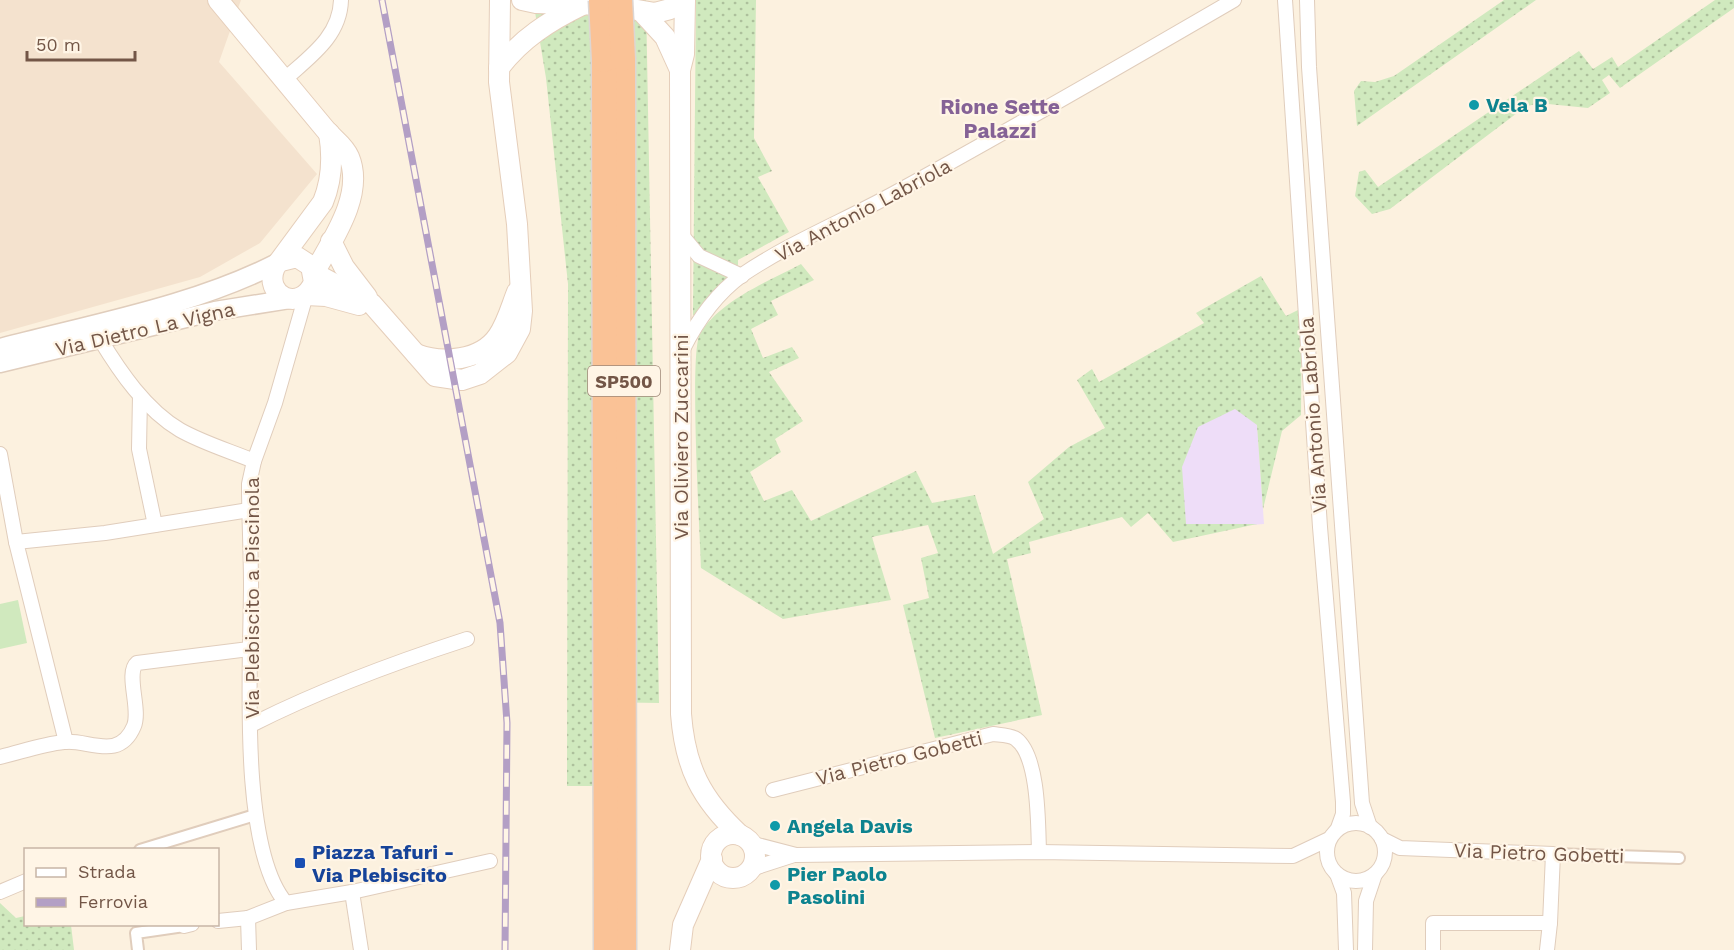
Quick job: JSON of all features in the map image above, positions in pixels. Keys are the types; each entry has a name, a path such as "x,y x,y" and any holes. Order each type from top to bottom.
{"highway":[{"name":"SP500","path":"620,0 614,59 616,705 624,950"},
{"name":"SP500","path":"594,2 614,59"},
{"name":"SP500","path":"606,950 616,705"}],"main road":[{"path":"218,0 342,146 350,159 353,181 345,215 314,273 314,282 298,297"},
{"path":"331,241 344,267 416,354 429,359 455,359 484,349 497,338 505,324 519,287 518,224 499,68 500,0"},
{"path":"522,0 536,3 594,2 642,12 665,11 680,0"},
{"name":"Via Oliviero Zuccarini","path":"685,0 684,54 680,70 681,712 688,759 705,799 712,854"},
{"path":"499,68 510,53 534,33 594,2"},
{"name":"Via Oliviero Zuccarini","path":"642,12 665,37 680,70"},
{"path":"329,133 332,168 328,191 323,202 273,271 273,283 279,294 340,300 377,309"},
{"path":"281,261 293,257 301,258 308,263 314,273 377,309"},
{"name":"Via Oliviero Zuccarini","path":"705,799 745,839"},
{"path":"680,950 683,925 715,843 726,835 745,839 755,856 743,874 693,902"},
{"path":"712,854 717,871 743,874"}],"street":[{"path":"284,80 333,33 341,13 341,0"},
{"name":"Via Antonio Labriola","path":"681,354 693,328 708,309 741,276 826,226 860,213 981,146 1233,0"},
{"name":"Via Antonio Labriola","path":"1285,0 1320,527 1343,802 1343,814 1334,834"},
{"name":"Via Antonio Labriola","path":"1307,0 1309,67 1362,803 1370,826"},
{"path":"680,233 699,256 741,276"},
{"name":"Via Dietro La Vigna","path":"0,348 212,292 250,277 281,261"},
{"name":"Via Dietro La Vigna","path":"0,363 215,311 298,297"},
{"name":"Via Plebiscito a Piscinola","path":"286,903 270,880 255,815 249,649 249,484 254,461 275,403 298,297"},
{"path":"100,339 140,396 180,430 254,461"},
{"path":"140,396 139,448 155,525"},
{"path":"0,454 16,542 66,742"},
{"path":"16,542 155,525 249,510"},
{"path":"251,725 332,687 407,658 467,639"},
{"path":"0,757 66,742 106,747 126,738 137,717 132,669 143,662 249,649"},
{"name":"Via Pietro Gobetti","path":"773,790 993,734 1014,738 1026,750 1035,793 1039,852"},
{"path":"143,848 255,815"},
{"path":"1300,854 1356,823 1370,826 1382,839 1384,860"},
{"path":"1334,834 1327,848 1333,870 1344,893 1346,950"},
{"path":"745,839 796,855 1039,852 1300,854 1350,880 1361,880 1375,874"},
{"name":"Via Pietro Gobetti","path":"1382,839 1400,848 1679,858"},
{"path":"1365,950 1366,901 1375,874 1384,860 1400,848"},
{"path":"1547,950 1553,854"},
{"path":"743,874 796,855"},
{"path":"219,921 248,918 286,903 352,892 490,861"},
{"path":"0,892 24,882"},
{"path":"352,892 361,950"},
{"path":"248,918 249,950"},
{"path":"1433,950 1433,923 1550,923"},
{"path":"138,950 136,933 182,926"}],"shaded area":[{"path":"0,0 241,0 219,62 317,174 260,243 200,277 0,333"},
{"path":"1254,378 1264,524 1167,531 1173,436"}],"green space":[{"path":"533,0 646,0 659,703 597,702 594,786 567,786 568,284 546,78"},
{"path":"696,0 756,0 754,138 772,171 758,177 789,232 738,260 738,279 701,317 693,315"},
{"path":"1504,0 1536,0 1357,126 1354,91 1361,81 1375,82 1394,76"},
{"path":"1715,0 1734,0 1734,8 1620,88 1609,75 1602,80 1610,93 1588,108 1538,103 1525,107 1390,209 1372,214 1355,196 1359,172 1365,170 1378,187 1579,51 1593,69 1612,57 1618,67"},
{"path":"801,264 814,280 771,301 778,315 751,329 763,358 792,347 799,358 769,372 803,421 775,439 781,452 750,472 764,501 792,490 811,521 916,471 932,503 975,495 993,554 1044,519 1028,482 1069,447 1105,428 1077,380 1092,369 1099,382 1204,323 1196,313 1261,276 1286,316 1302,308 1301,415 1282,431 1263,509 1257,425 1235,409 1198,427 1182,467 1186,524 1257,524 1173,542 1148,513 1131,527 1122,517 1029,542 1031,553 1007,559 1042,715 935,738 903,605 929,598 921,558 938,553 928,525 872,537 891,600 783,619 701,568 695,407 695,373 700,334 708,322 732,302"},
{"path":"18,600 27,643 0,649 0,604"},
{"path":"0,903 16,918 24,916 24,926 71,926 74,950 0,950"}],"railway":[{"path":"382,0 500,623 507,723 505,950"}],"place":[{"name":"Vela B","path":"1474,105"},
{"name":"Angela Davis","path":"775,826"},
{"name":"Piazza Tafuri - Via Plebiscito","path":"300,863"},
{"name":"Pier Paolo Pasolini","path":"775,885"}],"district":[{"name":"Rione Sette Palazzi","path":"1000,118"}]}
